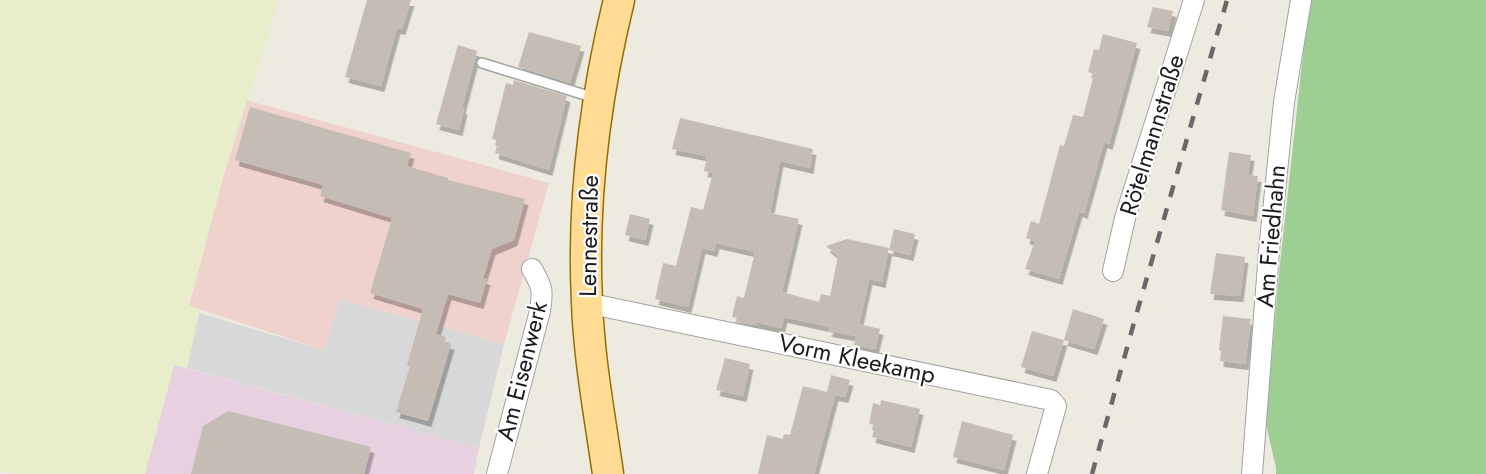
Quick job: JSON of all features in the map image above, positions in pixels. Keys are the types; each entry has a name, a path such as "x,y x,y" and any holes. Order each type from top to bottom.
{"main road":[{"name":"Lennestraße","path":"608,474 586,303 586,250 590,169 599,99 619,0"}],"street":[{"name":"Rötelmannstraße","path":"1113,271 1125,218 1194,0"},
{"name":"Am Friedhahn","path":"1252,474 1281,125 1301,0"},
{"name":"Am Eisenwerk","path":"497,474 540,311 543,291 532,269"},
{"name":"Vorm Kleekamp","path":"586,303 1051,400 1056,406 1037,474"}],"lane":[{"path":"482,63 599,99"}],"shaded area":[{"path":"246,100 549,183 504,344 340,299 324,350 189,306"},
{"path":"340,299 504,344 479,448 187,368 199,313 324,350"},
{"path":"174,365 479,448 474,474 145,474"}],"green space":[{"path":"0,0 279,0 224,174 189,305 197,309 199,313 187,368 174,365 145,474 17,474 0,471"},
{"path":"1309,0 1486,0 1486,474 1276,474 1266,424 1279,273"}],"building":[{"path":"367,0 411,0 402,29 397,28 381,86 345,77"},
{"path":"1153,7 1173,11 1168,31 1147,27"},
{"path":"529,32 581,46 570,83 518,67"},
{"path":"1103,34 1137,43 1109,144 1104,142 1084,213 1079,211 1059,279 1025,269 1035,241 1026,238 1031,221 1039,224 1060,145 1064,146 1073,115 1083,117 1094,74 1088,72 1094,49 1099,50"},
{"path":"458,45 477,51 462,108 464,109 459,130 436,124"},
{"path":"514,80 567,96 549,170 495,153 498,141 492,139 506,83 513,85"},
{"path":"250,107 411,153 407,166 448,178 448,180 525,199 514,240 492,249 483,278 487,279 480,303 448,294 436,334 446,337 445,342 451,344 428,421 396,412 410,366 407,365 423,309 370,293 392,218 320,196 323,185 235,160"},
{"path":"680,118 813,149 810,168 780,161 770,213 799,219 782,292 819,302 821,294 830,296 838,256 826,246 847,239 889,248 882,282 869,279 859,324 880,329 875,349 854,345 856,336 828,331 830,327 784,317 781,328 756,322 755,325 736,322 737,318 732,317 737,296 744,298 755,252 716,243 714,251 702,248 688,307 655,299 663,263 676,266 691,207 703,210 713,173 704,171 707,156 672,149"},
{"path":"1229,152 1251,155 1248,175 1258,176 1253,216 1221,210"},
{"path":"630,214 650,219 645,240 625,235"},
{"path":"894,229 915,234 910,255 889,250"},
{"path":"1216,253 1245,257 1240,296 1210,294"},
{"path":"1073,309 1104,319 1094,349 1064,340"},
{"path":"1223,316 1251,319 1245,364 1220,361"},
{"path":"1032,331 1064,340 1053,376 1021,367"},
{"path":"725,358 750,364 743,396 716,390"},
{"path":"831,375 850,380 845,397 835,395 814,474 758,474 767,435 783,439 784,434 790,435 803,386 827,392"},
{"path":"881,400 920,409 911,447 872,437 875,425 869,424 873,403 880,405"},
{"path":"228,411 371,447 364,474 191,474 203,426"},
{"path":"962,421 1013,435 1004,470 953,457"}],"railway":[{"path":"1092,474 1227,0"}]}
